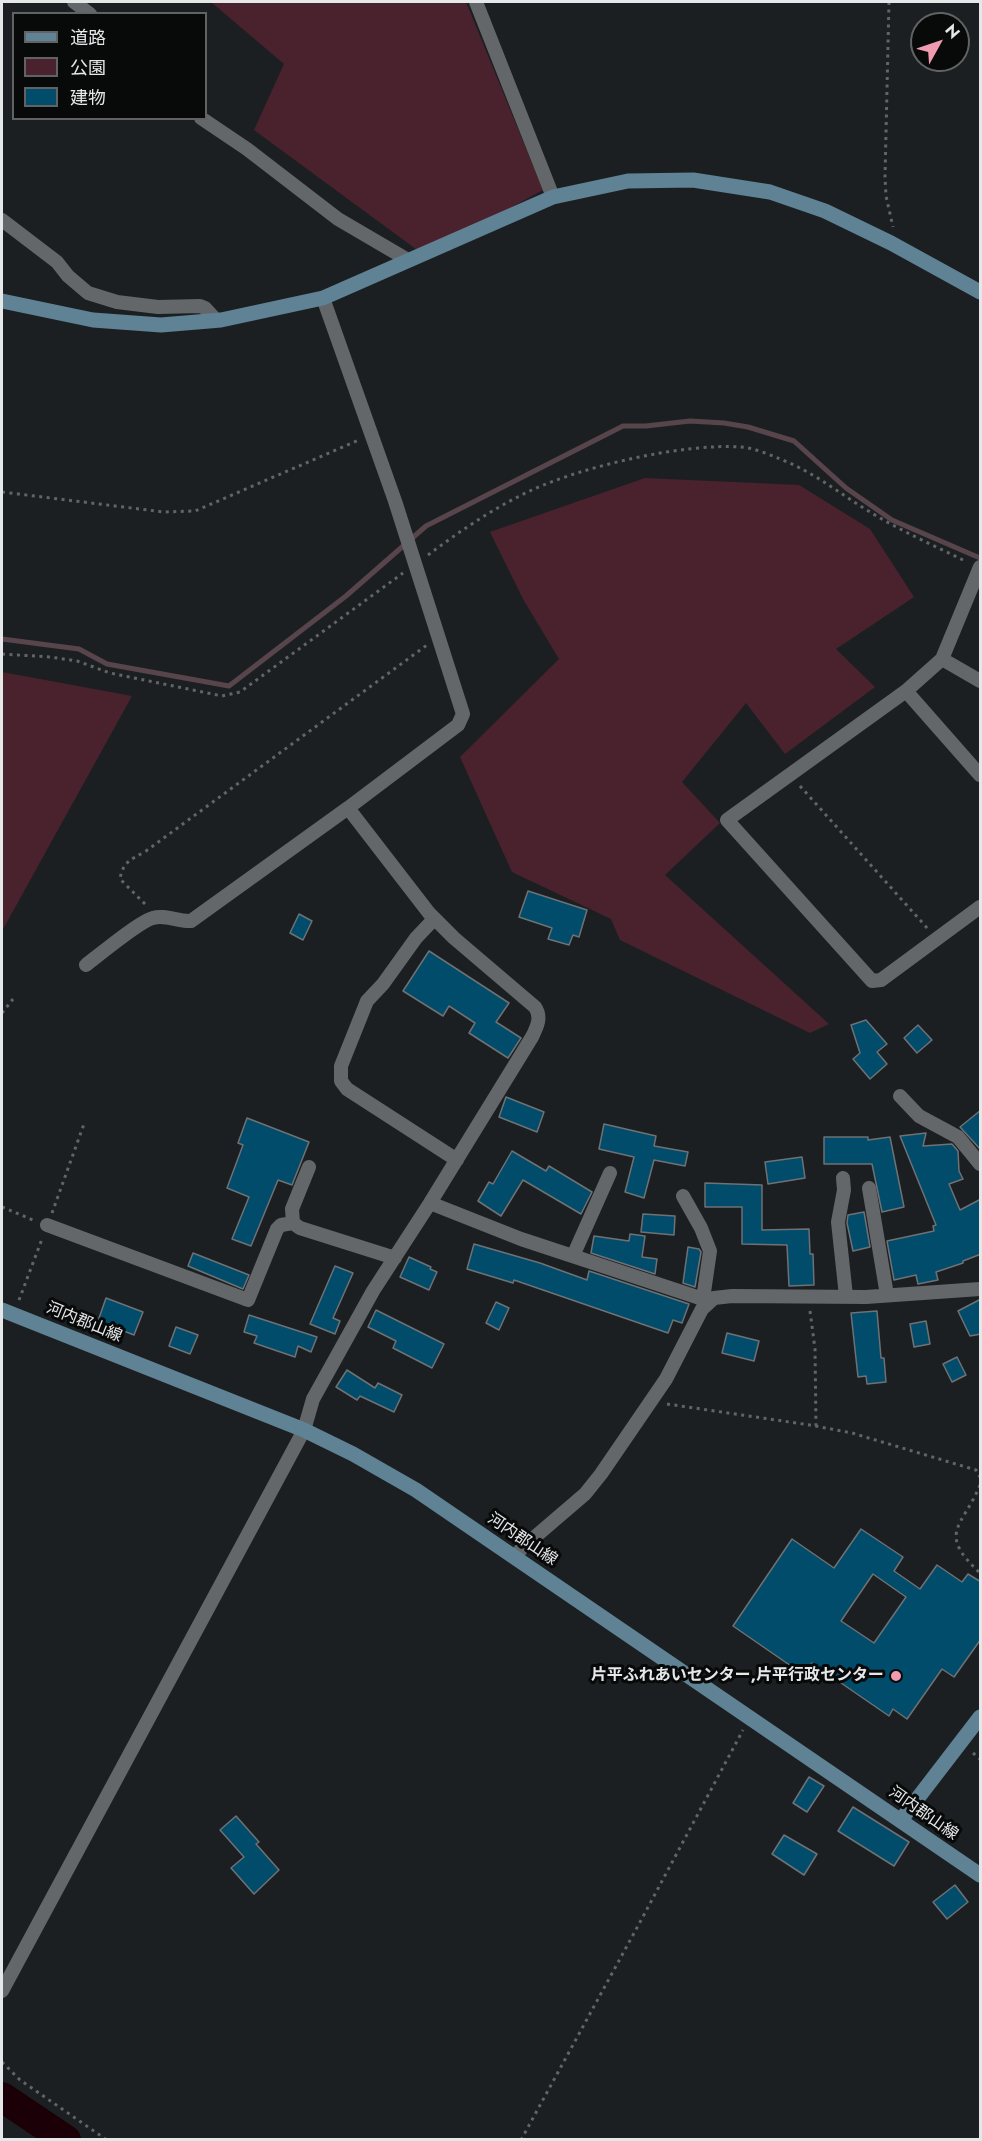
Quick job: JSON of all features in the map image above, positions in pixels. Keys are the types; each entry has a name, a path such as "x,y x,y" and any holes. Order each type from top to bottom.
{"street":[{"path":"74,2 87,12"},
{"path":"476,2 553,197"},
{"path":"204,120 247,149 338,219 408,260"},
{"path":"2,301 93,320 161,325 216,320 323,298 553,197 628,181 693,180 770,192 825,211 891,243 981,292"},
{"path":"2,220 57,262 68,276 88,293 117,302 158,307 200,306 216,320"},
{"path":"86,965 149,919 164,917 178,921 191,921 348,808 461,721 464,714 372,434 323,298"},
{"path":"980,568 942,659 906,691 728,820 872,981 881,980 981,907"},
{"path":"942,659 981,681"},
{"path":"906,691 981,775"},
{"path":"2,1990 304,1430 313,1399 374,1291 457,1160 537,1027 539,1017 535,1007 434,919 348,808"},
{"path":"434,919 416,938 368,1001 340,1066 339,1076 347,1089 457,1160"},
{"path":"900,1096 920,1116 958,1137 981,1164"},
{"path":"293,1223 292,1209 309,1167"},
{"path":"573,1256 610,1173"},
{"path":"843,1179 844,1190 838,1222 846,1296"},
{"path":"869,1188 887,1295"},
{"path":"515,1557 522,1548 585,1494 666,1380 706,1300 710,1251 701,1228 683,1196"},
{"path":"430,1203 521,1239 706,1300 717,1296 887,1295 981,1289"},
{"path":"47,1225 248,1300 280,1225 293,1223 300,1228 395,1258"},
{"name":"河内郡山線","path":"2,1310 304,1430 416,1490 981,1875"},
{"path":"901,1820 981,1718"}],"path":[{"path":"889,2 885,177 886,196 893,229 891,243"},
{"path":"2,492 164,512 195,511 372,434"},
{"path":"2,654 77,661 110,673 229,696 240,692 470,525 532,490 573,474 642,458 710,446 744,447 803,469 895,526 980,568"},
{"path":"164,917 147,906 120,879 126,863 146,851 439,636"},
{"path":"790,775 937,939"},
{"path":"2,1013 13,999"},
{"path":"2,1208 47,1225"},
{"path":"808,1296 815,1348 816,1426"},
{"path":"653,1400 852,1432 976,1470 981,1477"},
{"path":"981,1485 958,1525 955,1535 962,1554 981,1573"},
{"path":"521,2139 744,1727 752,1718"},
{"path":"2,2062 20,2080 107,2139"}],"green space":[{"path":"211,2 466,2 543,190 424,255 254,130 284,64"},
{"path":"645,478 799,485 870,529 914,597 836,649 875,687 785,754 746,703 682,782 720,823 665,875 829,1024 810,1033 620,940 611,919 512,872 460,757 559,659 523,599 490,532"},
{"path":"2,672 132,696 2,931"}],"building":[{"path":"528,891 587,910 579,937 573,935 569,945 548,939 552,928 519,917"},
{"path":"299,914 312,921 303,940 290,933"},
{"path":"429,951 509,1003 496,1022 521,1038 508,1058 469,1033 475,1023 449,1006 443,1016 403,991"},
{"path":"866,1020 887,1044 877,1052 887,1064 870,1079 853,1059 860,1053 851,1025"},
{"path":"918,1025 932,1040 917,1053 904,1038"},
{"path":"506,1097 544,1112 537,1132 499,1117"},
{"path":"981,1110 981,1150 960,1127"},
{"path":"247,1118 309,1142 292,1185 278,1180 251,1246 232,1239 249,1197 227,1188 243,1145 238,1143"},
{"path":"604,1124 656,1136 654,1146 688,1152 685,1166 654,1160 644,1198 625,1192 634,1157 599,1149"},
{"path":"926,1133 923,1146 952,1144 958,1151 959,1171 963,1179 949,1184 960,1210 981,1199 981,1254 936,1272 938,1280 918,1284 916,1275 894,1280 887,1241 934,1231 933,1226 936,1225 900,1136"},
{"path":"824,1137 868,1137 868,1140 890,1137 904,1207 882,1212 872,1164 824,1164"},
{"path":"512,1151 546,1171 549,1166 592,1192 581,1214 523,1180 501,1216 478,1201 489,1182 493,1184"},
{"path":"802,1157 805,1178 768,1184 765,1162"},
{"path":"705,1183 762,1185 762,1230 809,1229 814,1285 789,1286 787,1245 742,1244 742,1207 705,1207"},
{"path":"864,1212 870,1247 853,1251 847,1223 848,1215"},
{"path":"643,1214 675,1216 674,1235 641,1232"},
{"path":"630,1234 645,1236 642,1257 657,1259 655,1274 591,1253 594,1236 629,1241"},
{"path":"474,1244 540,1263 587,1280 589,1271 689,1304 682,1323 673,1320 668,1333 514,1280 513,1283 467,1269"},
{"path":"688,1247 699,1249 701,1252 695,1287 683,1283"},
{"path":"193,1253 249,1275 243,1289 188,1266"},
{"path":"409,1257 437,1272 429,1290 400,1277"},
{"path":"335,1266 353,1273 333,1318 340,1321 335,1334 310,1324"},
{"path":"106,1298 143,1312 134,1335 98,1321"},
{"path":"981,1299 981,1334 970,1336 958,1311"},
{"path":"496,1302 509,1308 499,1330 486,1323"},
{"path":"376,1310 444,1344 432,1368 393,1348 396,1341 368,1327"},
{"path":"877,1311 881,1358 884,1358 886,1382 867,1384 866,1376 858,1377 851,1313"},
{"path":"249,1315 317,1337 311,1352 298,1346 295,1357 254,1343 257,1336 244,1332"},
{"path":"926,1321 930,1344 914,1347 910,1324"},
{"path":"176,1327 198,1335 190,1354 169,1346"},
{"path":"727,1333 759,1341 754,1361 722,1353"},
{"path":"957,1357 966,1375 952,1382 943,1364"},
{"path":"347,1370 375,1388 378,1383 402,1395 394,1412 360,1396 357,1400 336,1387"},
{"path":"861,1529 903,1557 894,1571 920,1589 937,1565 962,1582 968,1574 981,1582 981,1639 954,1677 942,1669 907,1719 893,1709 889,1716 812,1663 804,1675 733,1626 792,1539 834,1568","holes":["873,1574 906,1597 874,1643 841,1621"]},
{"path":"809,1777 824,1786 807,1812 793,1803"},
{"path":"853,1807 909,1842 894,1866 838,1831"},
{"path":"236,1816 279,1870 254,1894 231,1868 244,1857 220,1830"},
{"path":"784,1835 817,1854 804,1875 772,1854"},
{"path":"955,1885 968,1902 947,1919 933,1902"}],"waterway":[{"path":"2,639 79,649 107,664 229,686 346,596 426,526 623,426 690,421 724,423 748,427 794,441 846,488 892,520 980,558"},
{"path":"2,2097 66,2140"}],"place":[{"name":"片平ふれあいセンター,片平行政センター","path":"896,1676"}]}
